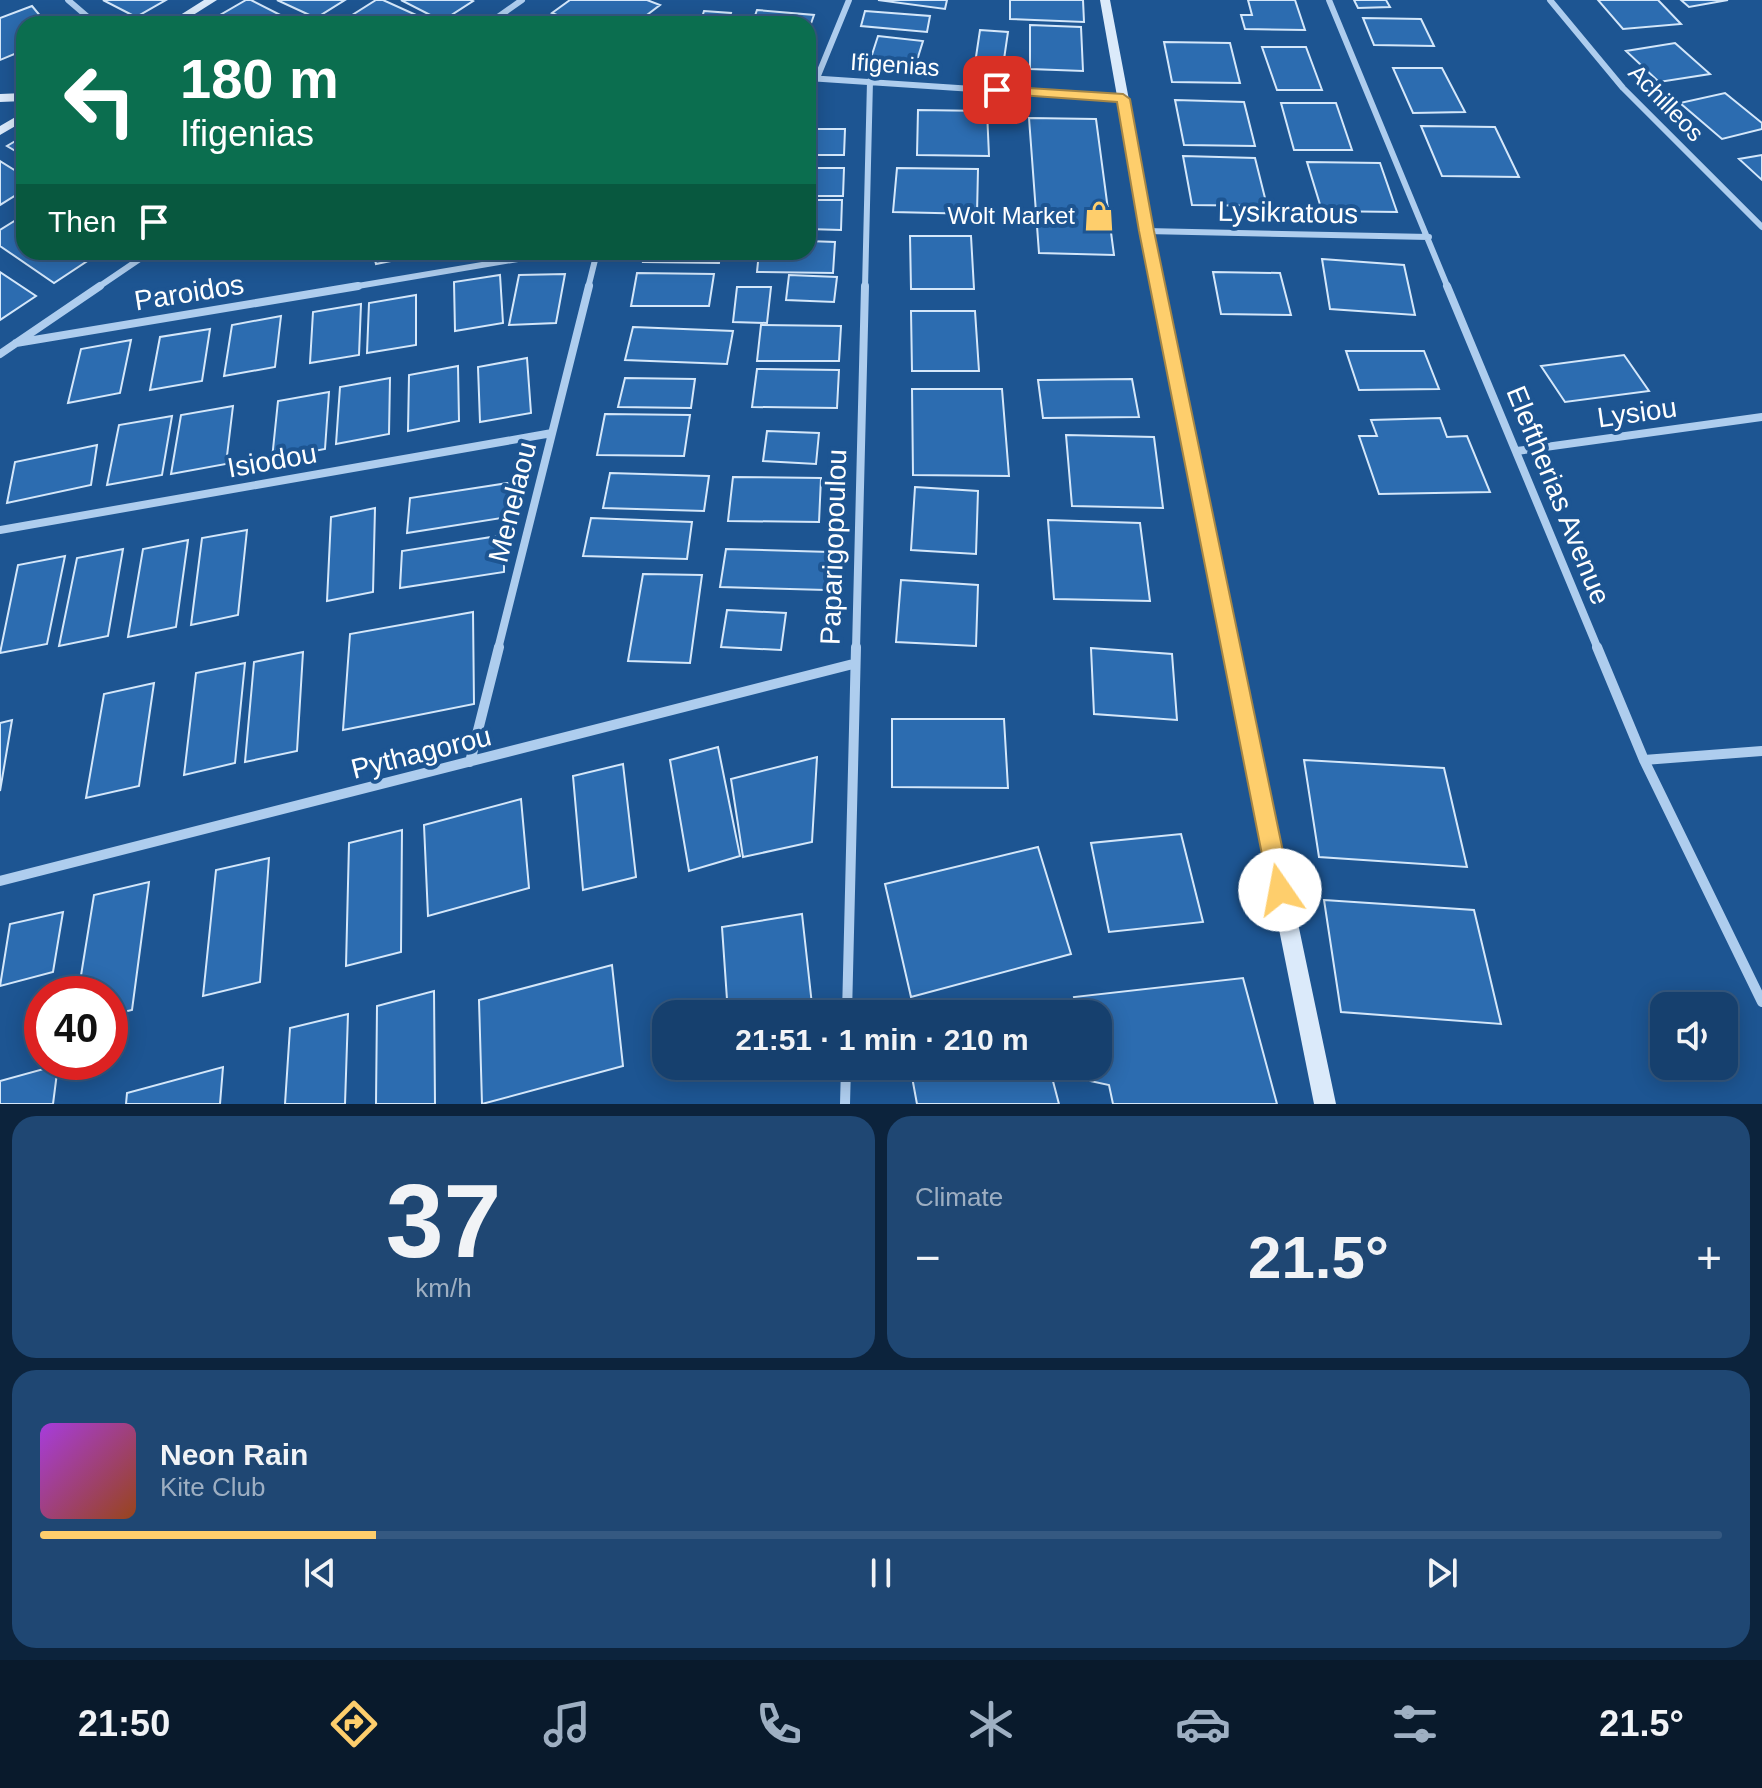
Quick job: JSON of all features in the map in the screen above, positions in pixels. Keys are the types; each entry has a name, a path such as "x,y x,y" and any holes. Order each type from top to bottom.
{"street":[{"path":"68,0 87,16"},
{"path":"185,16 212,0"},
{"path":"499,16 522,0"},
{"path":"817,78 849,0"},
{"path":"1105,0 1146,231 1325,1104"},
{"name":"Eleftherias Avenue","path":"1329,0 1644,760 1762,1002"},
{"name":"Achilleos","path":"1550,0 1564,20 1652,116 1762,227"},
{"name":"Ifigenias","path":"817,78 1123,99"},
{"name":"Paparigopoulou","path":"847,1000 853,664 870,81"},
{"name":"Lysikratous","path":"1146,231 1429,237"},
{"path":"0,354 138,260"},
{"name":"Paroidos","path":"16,343 511,260"},
{"name":"Menelaou","path":"470,762 595,260"},
{"name":"Lysiou","path":"1517,451 1762,417"},
{"name":"Isiodou","path":"0,530 552,433"},
{"name":"Pythagorou","path":"0,881 853,664"},
{"path":"1644,760 1762,751"},
{"path":"845,1104 846,1080"}],"building":[{"path":"103,0 166,0 138,16"},
{"path":"251,0 282,16 218,16"},
{"path":"277,0 345,0 319,16 312,16"},
{"path":"376,0 383,0 418,16 351,16"},
{"path":"401,0 473,1 450,16 432,16"},
{"path":"570,0 647,0 660,5 646,16 559,16 552,13"},
{"path":"878,0 947,0 945,9"},
{"path":"1010,0 1083,0 1084,22 1010,19"},
{"path":"1248,0 1295,0 1305,30 1245,29 1241,15 1252,15"},
{"path":"1354,0 1386,0 1390,7 1358,8"},
{"path":"1598,0 1658,0 1681,24 1623,29"},
{"path":"1681,0 1728,0 1689,7"},
{"path":"32,6 40,16 16,16 16,53 0,60 0,18"},
{"path":"757,10 814,15 814,16 755,16"},
{"path":"704,11 731,13 730,16 702,16"},
{"path":"865,11 930,16 927,32 861,26"},
{"path":"1363,18 1421,19 1434,46 1374,45"},
{"path":"1030,25 1081,27 1083,71 1030,69"},
{"path":"980,30 1008,32 1002,73 974,70"},
{"path":"878,36 923,41 914,70 869,64"},
{"path":"1164,42 1230,43 1240,83 1172,82"},
{"path":"1675,43 1710,74 1659,82 1626,51"},
{"path":"1262,47 1306,47 1322,90 1277,90"},
{"path":"1393,68 1442,68 1465,112 1413,113"},
{"path":"1725,93 1762,123 1762,129 1722,139 1680,103"},
{"path":"1175,100 1244,102 1255,146 1184,145"},
{"path":"1281,103 1336,103 1352,150 1294,150"},
{"path":"918,110 987,111 989,156 917,155"},
{"path":"1029,118 1096,119 1114,255 1039,253"},
{"path":"1421,126 1495,127 1519,177 1442,176"},
{"path":"816,129 845,129 844,155 816,155"},
{"path":"16,141 16,151 7,146"},
{"path":"1762,155 1762,180 1739,159"},
{"path":"1183,156 1255,158 1267,206 1192,205"},
{"path":"0,161 16,171 16,195 0,205"},
{"path":"1307,162 1380,163 1397,212 1322,211"},
{"path":"816,168 844,168 843,196 816,196"},
{"path":"897,168 978,169 977,214 893,212"},
{"path":"816,200 842,200 841,230 816,229"},
{"path":"16,220 16,257 0,246 0,230"},
{"path":"910,236 971,236 974,289 911,289"},
{"path":"816,241 835,242 833,273 757,272 758,260 816,260"},
{"path":"1322,259 1404,265 1415,315 1330,309"},
{"path":"20,260 89,260 54,283"},
{"path":"375,260 396,260 376,264"},
{"path":"643,260 719,260 719,263"},
{"path":"0,272 36,296 0,320"},
{"path":"1213,272 1280,273 1291,315 1221,314"},
{"path":"637,273 714,274 709,306 631,306"},
{"path":"565,274 556,323 509,325 519,275"},
{"path":"500,275 503,323 455,331 454,282"},
{"path":"789,275 837,277 834,302 786,300"},
{"path":"737,287 771,287 767,323 733,322"},
{"path":"416,295 416,345 367,353 369,303"},
{"path":"361,304 359,355 310,363 313,312"},
{"path":"911,311 975,311 979,371 912,371"},
{"path":"281,316 275,367 224,376 232,325"},
{"path":"761,325 841,326 839,361 757,361"},
{"path":"633,327 733,331 727,364 625,360"},
{"path":"210,329 202,381 150,390 160,337"},
{"path":"131,340 120,393 68,403 81,349"},
{"path":"1346,351 1424,351 1439,389 1359,390"},
{"path":"1624,355 1649,391 1565,402 1541,366"},
{"path":"527,358 531,413 480,422 478,367"},
{"path":"458,366 459,421 408,431 409,375"},
{"path":"757,369 839,370 837,408 752,407"},
{"path":"390,378 389,434 336,444 340,387"},
{"path":"625,378 695,379 691,408 618,407"},
{"path":"1132,379 1139,417 1043,418 1038,380"},
{"path":"912,389 1002,389 1009,476 913,475"},
{"path":"329,392 325,449 272,459 278,401"},
{"path":"233,406 226,464 171,474 181,415"},
{"path":"605,414 690,415 684,456 597,455"},
{"path":"172,416 162,475 107,485 119,425"},
{"path":"1440,418 1447,437 1467,436 1490,492 1379,494 1359,436 1377,436 1371,420"},
{"path":"767,431 819,433 816,464 763,461"},
{"path":"1066,435 1154,437 1163,508 1072,506"},
{"path":"97,445 91,485 7,503 15,462"},
{"path":"610,473 709,476 704,511 603,508"},
{"path":"733,477 821,478 819,522 728,521"},
{"path":"508,483 508,517 407,533 410,498"},
{"path":"915,487 978,491 976,554 911,550"},
{"path":"375,508 373,592 327,601 331,517"},
{"path":"591,518 692,522 687,559 583,556"},
{"path":"1048,520 1140,523 1150,601 1054,599"},
{"path":"247,530 238,615 191,625 202,538"},
{"path":"504,535 504,572 400,588 402,551"},
{"path":"188,540 176,627 128,637 143,549"},
{"path":"123,549 108,636 59,646 77,558"},
{"path":"726,549 830,552 826,590 720,587"},
{"path":"65,556 47,644 0,653 18,565"},
{"path":"643,574 702,575 690,663 628,661"},
{"path":"901,580 978,585 976,646 896,642"},
{"path":"727,610 786,613 781,650 721,647"},
{"path":"473,612 474,704 343,730 350,634"},
{"path":"1091,648 1172,654 1177,720 1094,714"},
{"path":"303,652 297,751 245,762 254,662"},
{"path":"245,663 235,763 184,775 196,673"},
{"path":"154,683 139,786 86,798 104,694"},
{"path":"892,719 1004,719 1008,788 892,787"},
{"path":"12,720 0,791 0,723"},
{"path":"718,747 740,856 689,871 670,760"},
{"path":"817,757 812,842 743,857 731,779"},
{"path":"1304,760 1444,768 1467,867 1319,857"},
{"path":"623,764 636,877 583,890 573,776"},
{"path":"521,799 529,888 428,916 424,825"},
{"path":"402,830 401,952 346,966 349,843"},
{"path":"1181,834 1203,922 1109,932 1091,843"},
{"path":"1038,847 1071,954 911,997 885,884"},
{"path":"269,858 260,982 203,996 216,870"},
{"path":"149,882 132,1010 128,1011 128,976 81,976 94,895"},
{"path":"1324,900 1474,910 1501,1024 1341,1012"},
{"path":"63,912 53,972 24,976 24,980 0,986 10,924"},
{"path":"802,914 811,1000 727,1000 722,927"},
{"path":"612,965 623,1066 482,1104 479,1000"},
{"path":"1243,978 1277,1104 1113,1104 1109,1085 1090,1080 1112,1080 1112,1000 1075,1000 1074,997"},
{"path":"434,991 435,1104 376,1104 377,1006"},
{"path":"348,1014 345,1104 285,1104 290,1028"},
{"path":"223,1067 220,1104 126,1104 127,1093"},
{"path":"24,1074 24,1080 56,1080 53,1104 0,1104 0,1081"},
{"path":"913,1080 1053,1080 1059,1104 917,1104"}],"place":[{"name":"Wolt Market","path":"1099,216"}],"route":[{"path":"997,90 1123,99 1146,231 1280,890"}]}
